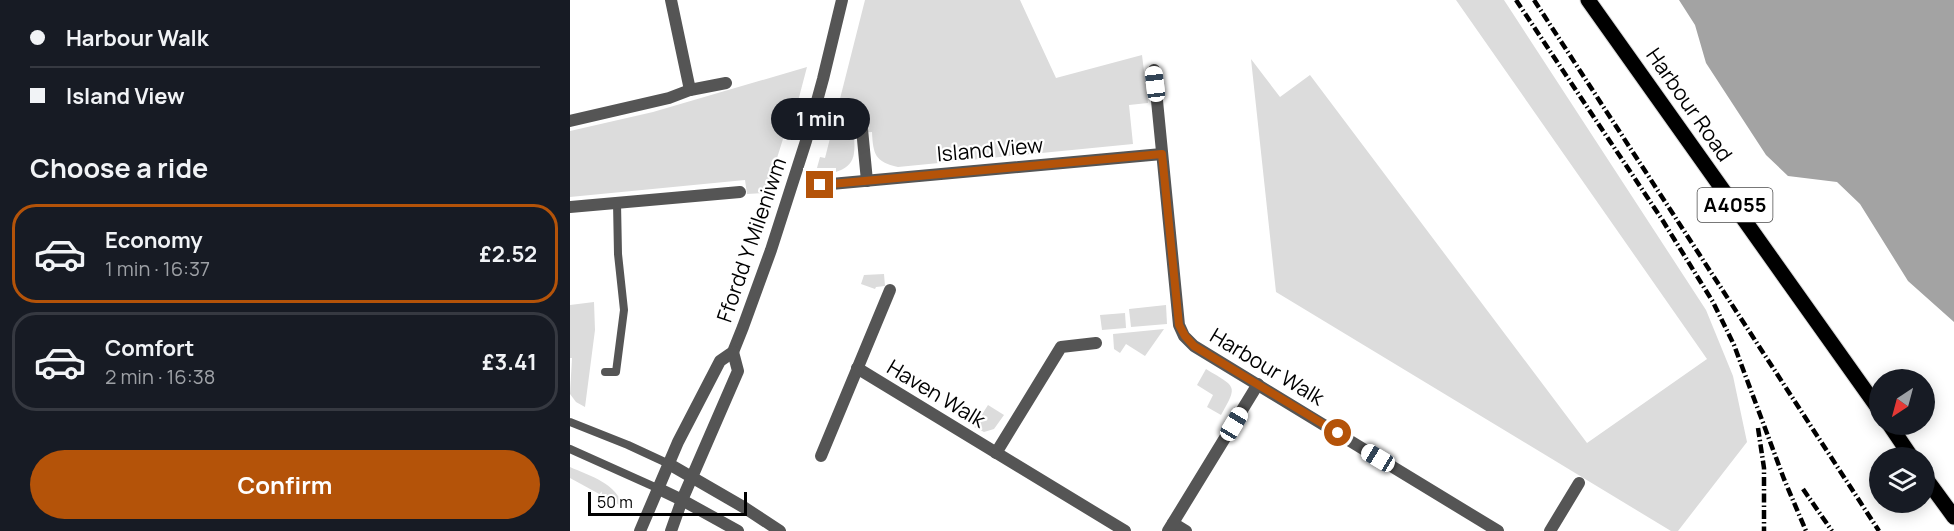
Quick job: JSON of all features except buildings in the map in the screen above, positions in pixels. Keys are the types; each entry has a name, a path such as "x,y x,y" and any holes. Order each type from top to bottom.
{"main road":[{"name":"Harbour Road","path":"1588,0 1869,396"},
{"path":"1935,491 1954,517"}],"street":[{"path":"670,0 690,90"},
{"name":"Ffordd Y Mileniwm","path":"640,531 678,442 720,361 733,352 771,250 803,150 842,0"},
{"name":"Harbour Walk","path":"1154,70 1179,325 1185,336 1194,346 1498,531"},
{"path":"570,121 726,83"},
{"path":"862,129 867,181"},
{"name":"Island View","path":"820,185 1162,154"},
{"path":"570,207 740,192"},
{"name":"Haven Walk","path":"821,456 890,290"},
{"name":"Haven Walk","path":"996,453 1061,347 1096,343"},
{"name":"Ffordd Y Mileniwm","path":"671,531 682,500 738,371 733,352"},
{"name":"Haven Walk","path":"857,368 1125,531"},
{"path":"1186,531 1171,527 1258,384"},
{"path":"669,464 780,531"},
{"path":"1550,531 1579,483"},
{"path":"657,488 738,531"}],"lane":[{"path":"605,372 616,372 624,310 618,254 617,203"},
{"path":"570,422 669,464"},
{"path":"570,449 657,488"}],"shaded area":[{"path":"865,0 1020,0 1056,78 1142,55 1148,103 1129,105 1133,144 898,167 884,163 877,156 873,146 872,132 854,133 854,153 849,164 839,171 815,175 820,157 825,158"},
{"path":"1456,0 1504,0 1706,310 1733,376 1747,442 1678,531 1671,531 1276,292 1251,59 1280,97 1310,75 1587,443 1707,359"},
{"path":"1679,0 1954,0 1954,322 1908,281 1860,204 1837,182 1788,176 1766,155 1706,63 1695,25"},
{"path":"807,67 792,124 788,123 766,193 747,194 745,180 570,197 570,131 653,112"},
{"path":"884,274 885,286 875,289 861,284 864,275"},
{"path":"594,302 595,330 585,407 576,402 570,394 572,358 570,358 570,305"},
{"path":"1166,305 1167,324 1131,327 1129,309"},
{"path":"1125,313 1126,328 1102,330 1100,315"},
{"path":"1164,329 1145,356 1126,344 1120,353 1114,349 1113,334"},
{"path":"1206,369 1223,379 1231,387 1232,392 1221,415 1207,407 1213,395 1197,385"},
{"path":"988,405 1004,415 994,429 984,432 974,427"},
{"path":"570,467 609,486 620,499 623,507 570,478"}],"railway":[{"path":"1516,0 1663,221 1713,302 1734,345 1806,531"},
{"path":"1534,0 1879,531"},
{"path":"1758,428 1764,468 1764,531"},
{"path":"1803,489 1832,531"}],"route":[{"path":"820,185 1162,154 1179,325 1185,336 1194,346 1338,433"}]}
